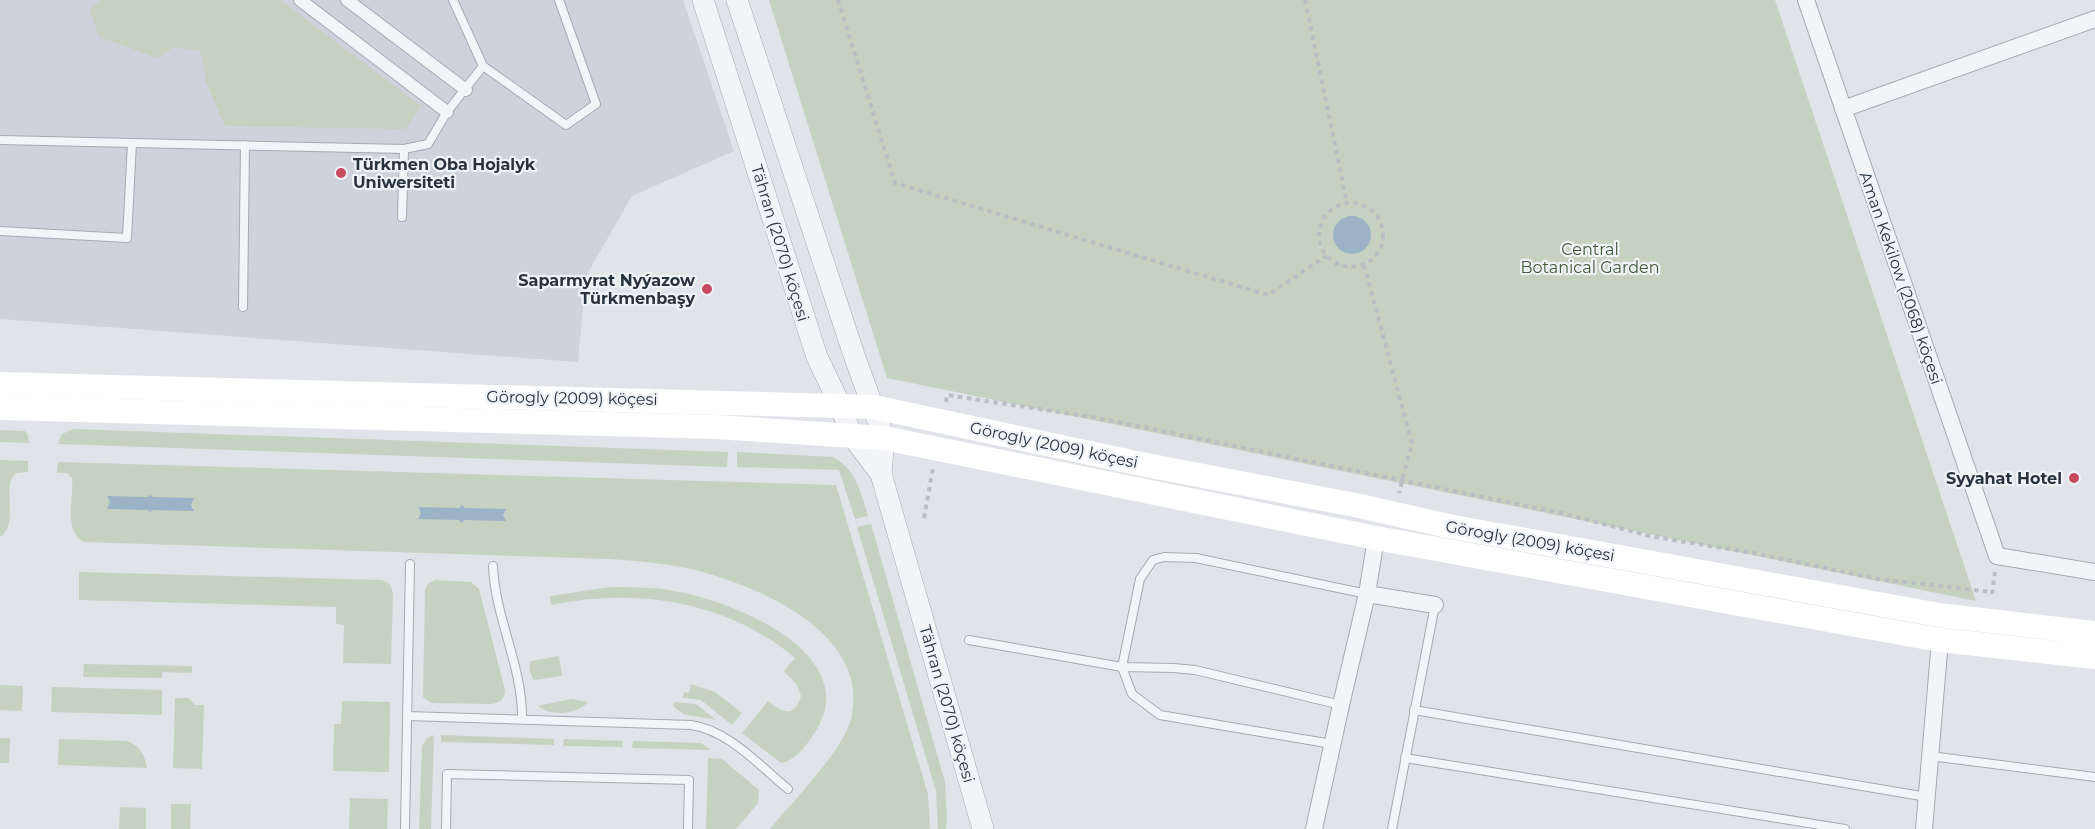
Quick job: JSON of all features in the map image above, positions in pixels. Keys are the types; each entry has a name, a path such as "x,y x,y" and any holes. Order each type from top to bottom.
{"main road":[{"name":"Görogly (2009) köçesi","path":"0,384 874,407 1448,526 1939,615 2095,633"},
{"name":"Görogly (2009) köçesi","path":"0,408 704,427 884,438 1376,538 1940,640 2095,657"}],"street":[{"path":"300,0 447,112"},
{"path":"347,0 466,90"},
{"name":"Tähran (2070) köçesi","path":"703,0 801,304 808,334 852,436 881,474"},
{"name":"Tähran (2070) köçesi","path":"737,0 854,355 884,438 881,474 983,829"},
{"name":"Aman Kekilow (2068) köçesi","path":"1806,0 1997,556"},
{"path":"1843,110 2095,19"},
{"path":"1314,829 1367,594 1376,538"},
{"path":"1997,556 2095,572"},
{"path":"1367,594 1435,605"},
{"path":"1924,829 1940,640"}],"lane":[{"path":"453,0 483,66 566,125 596,104 559,0"},
{"path":"0,140 404,149 428,144 447,112 483,66"},
{"path":"0,231 128,238 132,143"},
{"path":"243,307 245,145"},
{"path":"402,217 404,149"},
{"path":"1332,744 1160,715 1132,694 1122,667 1140,579 1154,560 1164,556 1196,558 1367,594"},
{"path":"405,829 410,564"},
{"path":"493,566 495,591 521,695 522,719"},
{"path":"1392,829 1435,605"},
{"path":"969,640 1122,667 1195,670 1341,705"},
{"path":"1414,710 1927,797"},
{"path":"407,716 704,727 726,738 788,789"},
{"path":"1929,756 2095,777"},
{"path":"1405,758 1845,829"},
{"path":"446,829 447,774 689,780 688,829"}],"path":[{"path":"838,0 896,183 1268,295 1326,256"},
{"path":"1305,0 1347,203"},
{"path":"1347,203 1357,203 1375,213 1381,222 1383,231 1383,242 1379,251 1364,265 1354,267 1343,266 1326,256 1318,238 1323,219 1329,211 1337,205 1347,203"},
{"path":"1364,265 1412,442 1394,514"},
{"path":"943,421 947,395 1098,418 1561,513 1650,536 1758,554 1878,579 1992,592"},
{"path":"924,518 936,450"},
{"path":"1994,621 1992,592 1997,556"}],"shaded area":[{"name":"Türkmen Oba Hojalyk Uniwersiteti","path":"0,0 683,0 734,151 632,196 586,276 578,362 0,319"}],"green space":[{"path":"100,0 280,0 421,106 405,129 225,126 206,82 199,50 173,47 158,58 99,37 90,11"},
{"name":"Central Botanical Garden","path":"769,0 1775,0 1976,601 887,378"},
{"path":"73,429 728,452 727,467 58,444 62,434"},
{"path":"0,430 25,431 29,443 0,442"},
{"path":"737,452 833,457 841,462 852,475 860,490 868,516 855,519 839,470 737,467"},
{"path":"0,460 28,461 28,472 16,473 12,479 9,523 6,531 0,537"},
{"path":"58,462 836,485 928,794 930,829 770,829 816,776 838,746 851,719 853,688 844,661 827,638 803,617 746,587 691,569 650,562 609,559 84,542 78,537 72,522 72,478 67,473 57,473"},
{"path":"871,524 945,782 946,829 938,829 936,791 857,527"},
{"path":"79,572 382,580 390,584 393,593 391,664 343,663 344,625 336,624 336,607 79,600"},
{"path":"435,580 471,582 479,589 505,690 499,702 491,704 431,703 423,697 425,590 428,584"},
{"path":"610,587 662,589 703,598 759,620 786,636 807,655 822,677 826,702 817,729 806,745 792,759 781,763 742,733 768,701 778,708 791,711 801,696 797,685 784,671 795,658 769,639 741,623 711,611 680,603 648,599 583,600 551,605 550,596"},
{"path":"559,656 562,676 534,680 530,670 531,661"},
{"path":"84,664 192,666 192,673 162,672 162,678 83,677"},
{"path":"691,684 715,692 742,713 732,725 701,700 683,698 684,692 689,693"},
{"path":"0,685 23,686 22,711 0,710"},
{"path":"52,687 162,690 162,715 51,712"},
{"path":"175,698 189,698 195,705 204,705 202,769 173,768"},
{"path":"571,699 588,702 578,709 564,713 550,712 538,706"},
{"path":"342,701 390,702 389,772 333,771 334,724 341,724"},
{"path":"674,702 696,704 716,720 683,714 673,706"},
{"path":"434,735 431,829 419,829 422,746 427,738"},
{"path":"441,735 554,739 554,745 441,742"},
{"path":"0,738 10,738 9,763 0,763"},
{"path":"59,739 127,741 141,752 147,768 58,765"},
{"path":"564,739 623,741 622,747 563,746"},
{"path":"633,741 701,743 711,750 632,748"},
{"path":"708,758 722,759 759,790 758,803 736,829 706,829"},
{"path":"350,798 388,799 387,829 349,829"},
{"path":"171,804 191,804 190,829 171,829"},
{"path":"120,807 146,808 146,829 119,829"}],"water":[{"path":"1352,216 1366,221 1371,235 1366,249 1352,254 1338,249 1333,235 1338,221"},
{"path":"151,495 153,497 194,498 191,505 194,511 153,510 150,512 148,510 107,509 110,502 107,496 148,497"},
{"path":"462,505 465,508 506,509 503,515 506,521 464,520 462,523 459,520 418,519 421,513 418,507 459,508"}],"place":[{"name":"Türkmen Oba Hojalyk Uniwersiteti","path":"341,173"},
{"name":"Saparmyrat Nyýazow Türkmenbaşy","path":"707,289"},
{"name":"Syyahat Hotel","path":"2074,478"}]}
